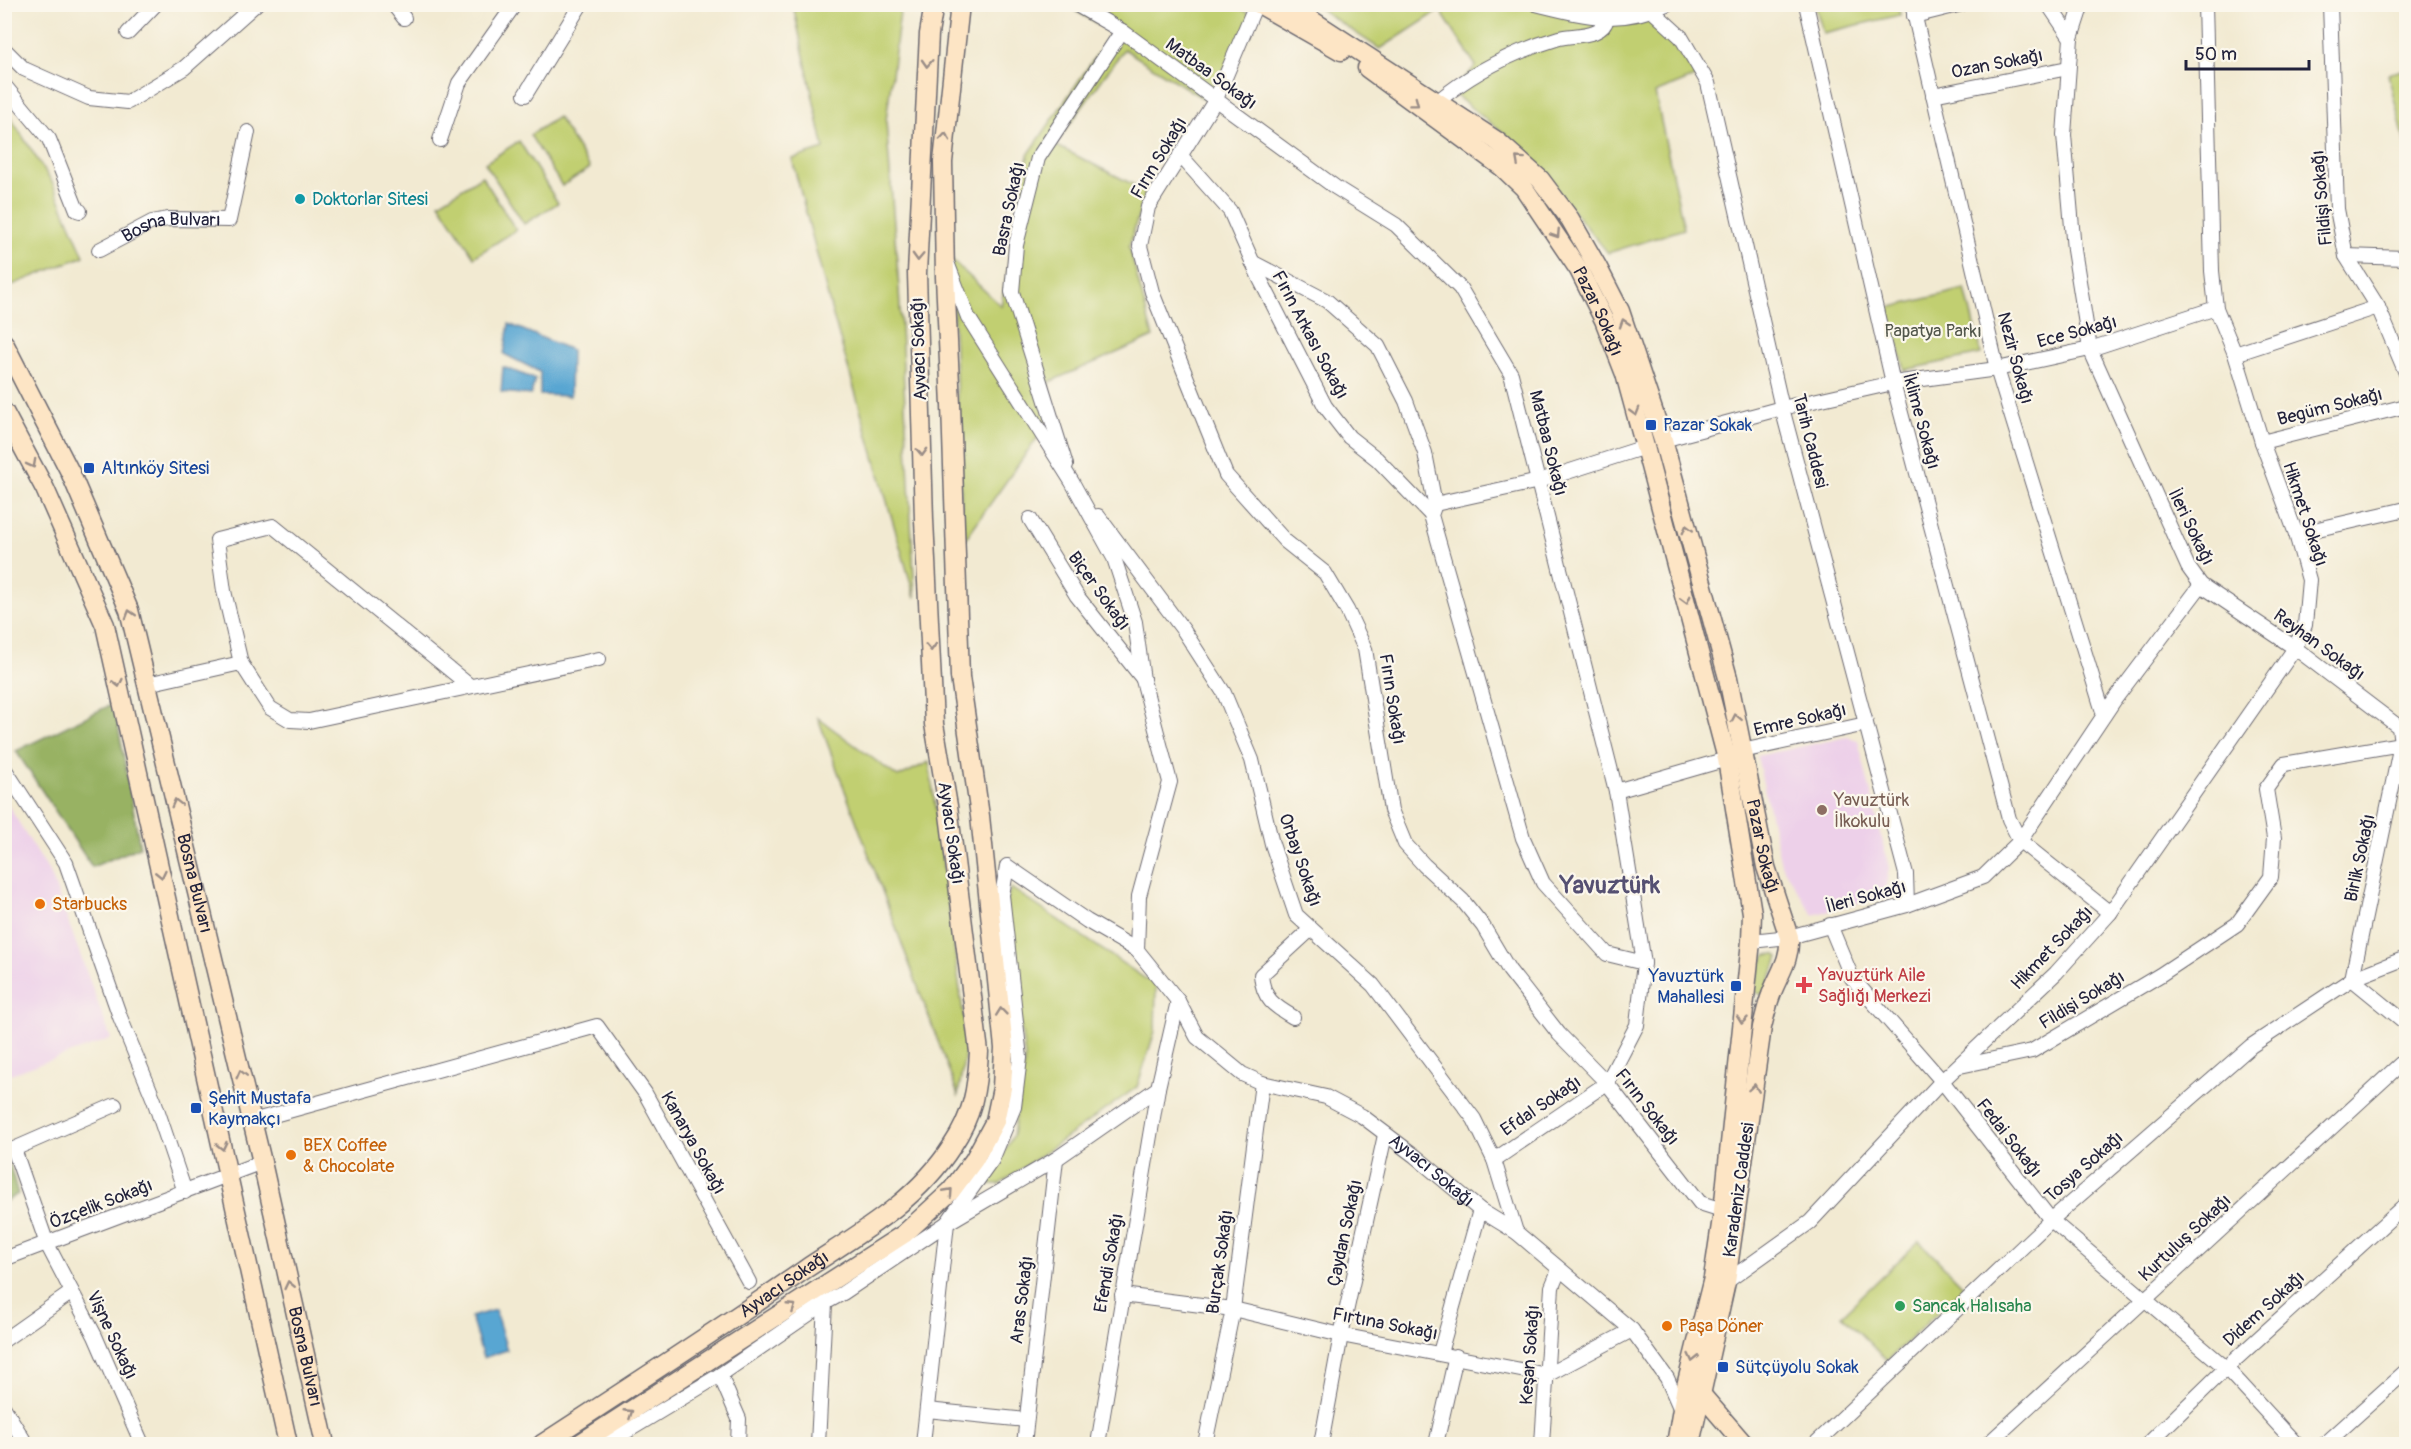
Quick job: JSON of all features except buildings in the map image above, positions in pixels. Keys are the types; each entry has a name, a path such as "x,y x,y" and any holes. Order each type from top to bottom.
{"main road":[{"name":"Ayvacı Sokağı","path":"542,1444 759,1302 885,1216 924,1183 952,1147 968,1120 977,1089 979,1052 948,806 934,724 924,520 917,273 928,45 934,4"},
{"name":"Pazar Sokağı","path":"1258,4 1358,61 1502,167 1524,188 1579,270 1604,320 1624,374 1766,867 1789,937"},
{"name":"Pazar Sokağı","path":"1287,4 1497,141 1540,179 1570,219 1620,311 1663,440 1728,678 1752,913 1751,941"},
{"path":"579,1444 904,1233 951,1191 974,1160 995,1121 1002,1088 1004,1048 980,816 960,677 944,255 943,162 960,5"},
{"name":"Bosna Bulvarı","path":"4,343 70,472 129,610 262,1162 325,1444"},
{"name":"Bosna Bulvarı","path":"4,412 45,489 105,625 288,1444"},
{"name":"Karadeniz Caddesi","path":"1676,1444 1688,1415 1720,1280 1762,1027 1772,993 1784,970 1789,952 1789,937"},
{"name":"Karadeniz Caddesi","path":"1730,1213 1751,941"},
{"path":"1694,1390 1740,1441"},
{"path":"1688,1415 1740,1441"},
{"name":"Karadeniz Caddesi","path":"1688,1415 1690,1444"}],"street":[{"path":"128,33 156,4"},
{"path":"4,49 24,69 89,98 128,102 184,68 256,4"},
{"path":"393,4 404,18"},
{"path":"440,140 459,84 515,4"},
{"path":"525,95 581,4"},
{"name":"Matbaa Sokağı","path":"1075,4 1122,31 1335,187 1396,225 1460,288 1511,374 1616,791 1644,963 1636,1025 1607,1083"},
{"name":"Fırın Sokağı","path":"1258,4 1216,99 1148,207 1140,246 1152,292 1226,475 1285,541 1325,573 1352,620 1365,649 1391,810 1405,844 1463,901 1483,926 1509,970 1558,1034 1607,1083 1700,1203 1730,1213"},
{"path":"1536,4 1582,16 1607,18 1624,18 1667,4"},
{"name":"İklime Sokağı","path":"1806,4 1893,383 2009,819 2020,841"},
{"path":"1913,10 1962,4"},
{"path":"2048,4 2071,38"},
{"name":"İleri Sokağı","path":"1751,941 1789,937 1907,905 1983,877 2020,841 2104,714 2201,585 2187,567 2090,349 2074,250 2064,135 2071,38 2082,4"},
{"name":"Hikmet Sokağı","path":"1960,1066 2056,973 2110,913 2295,648 2305,625 2309,580 2296,534 2262,442 2235,354 2216,308 2211,271 2205,4"},
{"name":"Fildişi Sokağı","path":"2330,4 2337,209 2346,256 2378,308 2406,373"},
{"name":"Tarih Caddesi","path":"1649,8 1681,37 1708,83 1782,408 1906,874 1907,905"},
{"name":"Nezir Sokağı","path":"1913,10 1997,369 2104,714"},
{"path":"1438,101 1470,78 1544,42 1599,31 1606,24 1607,18"},
{"name":"Basra Sokağı","path":"1072,482 1012,292 1016,245 1038,158 1122,31"},
{"name":"Ozan Sokağı","path":"1933,95 2068,68"},
{"path":"4,85 49,139 77,210 80,211"},
{"name":"Bosna Bulvarı","path":"99,250 152,222 168,219 229,220 248,132"},
{"name":"Fırın Arkası Sokağı","path":"1180,154 1230,211 1252,261 1325,406 1349,437 1433,510"},
{"path":"923,1444 947,1223 992,1160 1014,1107 1020,1058 1002,896 1007,866 1087,921 1137,950 1139,896 1170,782 1143,680 1135,622 1114,558 1072,482 968,317 944,255"},
{"path":"2346,256 2406,258"},
{"path":"1252,261 1328,301 1378,346 1406,401 1425,453 1433,510 1523,838 1543,883 1607,954 1644,963"},
{"name":"Ece Sokağı","path":"1663,440 1782,408 1893,383 1997,369 2090,349 2216,308"},
{"path":"2235,354 2378,308"},
{"name":"Begüm Sokağı","path":"2262,442 2406,406"},
{"path":"1433,510 1539,481 1645,447"},
{"name":"Orbay Sokağı","path":"1072,482 1132,558 1184,631 1224,693 1252,760 1272,844 1296,915 1373,985 1474,1119 1494,1160 1516,1232"},
{"path":"2296,534 2406,509"},
{"name":"Biçer Sokağı","path":"1030,519 1077,596 1143,680"},
{"path":"470,686 273,526 217,540 224,591 241,663 270,708 290,720 309,721 598,659"},
{"name":"Reyhan Sokağı","path":"2201,585 2295,648 2399,727 2404,742"},
{"path":"147,684 241,663"},
{"name":"Emre Sokağı","path":"1616,791 1735,755 1866,724"},
{"name":"Fildişi Sokağı","path":"1720,1280 1810,1222 1942,1081 1960,1066 2032,1051 2160,975 2237,924 2271,877 2274,838 2266,789 2284,764 2404,742"},
{"name":"Birlik Sokağı","path":"2352,979 2404,742"},
{"path":"4,768 66,863 120,1017 154,1100 185,1192"},
{"path":"2020,841 2110,913"},
{"name":"Fedai Sokağı","path":"1830,925 1852,978 1942,1081 2050,1220 2226,1368 2296,1444"},
{"path":"1293,1017 1275,1006 1263,990 1261,975 1311,929"},
{"name":"Ayvacı Sokağı","path":"1137,950 1178,1001 1197,1037 1242,1074 1262,1083 1326,1097 1362,1116 1480,1210 1516,1232 1632,1330 1666,1378 1688,1415"},
{"name":"Tosya Sokağı","path":"1815,1444 2050,1220 2251,1046 2352,979 2406,958"},
{"path":"2352,979 2406,1023"},
{"path":"606,1444 720,1375 825,1302 843,1293 947,1223 1056,1159 1158,1088 1178,1001"},
{"name":"Kanarya Sokağı","path":"252,1121 597,1026 645,1093 749,1282"},
{"name":"Kurtuluş Sokağı","path":"1988,1444 2406,1059"},
{"name":"Burçak Sokağı","path":"1205,1444 1233,1309 1262,1083"},
{"name":"Efdal Sokağı","path":"1494,1160 1607,1083"},
{"name":"Efendi Sokağı","path":"1098,1444 1158,1088"},
{"name":"Özçelik Sokağı","path":"115,1105 14,1149 47,1244 262,1162"},
{"name":"Çaydan Sokağı","path":"1321,1444 1341,1335 1385,1135"},
{"name":"Aras Sokağı","path":"1024,1444 1056,1159"},
{"name":"Didem Sokağı","path":"2148,1444 2226,1368 2406,1204"},
{"path":"1440,1353 1480,1210"},
{"path":"4,1259 47,1244"},
{"name":"Vişne Sokağı","path":"47,1244 95,1336 142,1444"},
{"name":"Keşan Sokağı","path":"1542,1444 1552,1287 1559,1269"},
{"path":"4,1340 72,1292"},
{"name":"Fırtına Sokağı","path":"1122,1294 1233,1309 1341,1335 1547,1375"},
{"path":"818,1444 825,1302"},
{"path":"1547,1375 1632,1330"},
{"path":"1436,1444 1456,1356"},
{"path":"2325,1444 2406,1371"},
{"path":"720,1375 738,1419 738,1444"},
{"path":"1666,1378 1694,1390"},
{"path":"4,1408 26,1444"},
{"path":"927,1410 1026,1420"}],"shaded area":[{"name":"Yavuztürk İlkokulu","path":"1847,737 1858,740 1889,868 1884,896 1813,915 1781,864 1757,756"},
{"path":"8,805 51,875 111,1039 5,1076 4,809"}],"green space":[{"path":"1325,4 1624,5 1659,27 1697,76 1655,93 1684,229 1608,253 1519,145 1451,92 1476,66 1440,10 1380,49 1320,9"},
{"path":"793,5 901,5 886,121 899,289 915,598 832,312 792,159 824,149"},
{"path":"1065,5 1235,5 1254,16 1207,101 1124,49 1055,145 1146,191 1129,246 1153,337 1049,382 1050,420 963,542 951,259 1001,306 1028,155 1112,32"},
{"path":"1815,5 1898,5 1900,15 1823,33"},
{"path":"2406,69 2406,147 2388,74"},
{"path":"5,109 52,182 84,256 5,288"},
{"path":"558,117 590,168 562,186 530,135"},
{"path":"519,141 558,203 524,224 485,163"},
{"path":"482,176 516,230 474,257 439,203"},
{"name":"Papatya Parkı","path":"1965,289 1981,354 1905,370 1888,308"},
{"path":"114,703 140,847 92,867 16,751"},
{"path":"818,718 898,777 929,762 967,1042 958,1095"},
{"path":"1011,888 1156,986 1155,1031 1137,1087 1000,1184 988,1184 1013,1135 1025,1057 1004,907"},
{"path":"1775,954 1779,957 1764,995 1753,992 1761,962 1766,955"},
{"path":"4,1144 18,1194 5,1202 4,1202"},
{"path":"1919,1241 1964,1287 1887,1361 1842,1315"}],"water":[{"path":"509,324 571,350 570,396 540,395 540,372 504,354"},
{"path":"503,367 535,379 531,395 501,392"},
{"path":"495,1310 507,1350 483,1358 471,1317"}],"place":[{"name":"Doktorlar Sitesi","path":"300,199"},
{"name":"Pazar Sokak","path":"1651,425"},
{"name":"Altınköy Sitesi","path":"89,468"},
{"name":"Yavuztürk İlkokulu","path":"1822,810"},
{"name":"Starbucks","path":"40,904"},
{"name":"Yavuztürk Aile Sağlığı Merkezi","path":"1804,985"},
{"name":"Yavuztürk Mahallesi","path":"1736,986"},
{"name":"Şehit Mustafa Kaymakçı","path":"196,1108"},
{"name":"BEX Coffee & Chocolate","path":"291,1155"},
{"name":"Sancak Halısaha","path":"1900,1306"},
{"name":"Paşa Döner","path":"1667,1326"},
{"name":"Sütçüyolu Sokak","path":"1723,1367"}],"district":[{"name":"Yavuztürk","path":"1610,885"}]}
